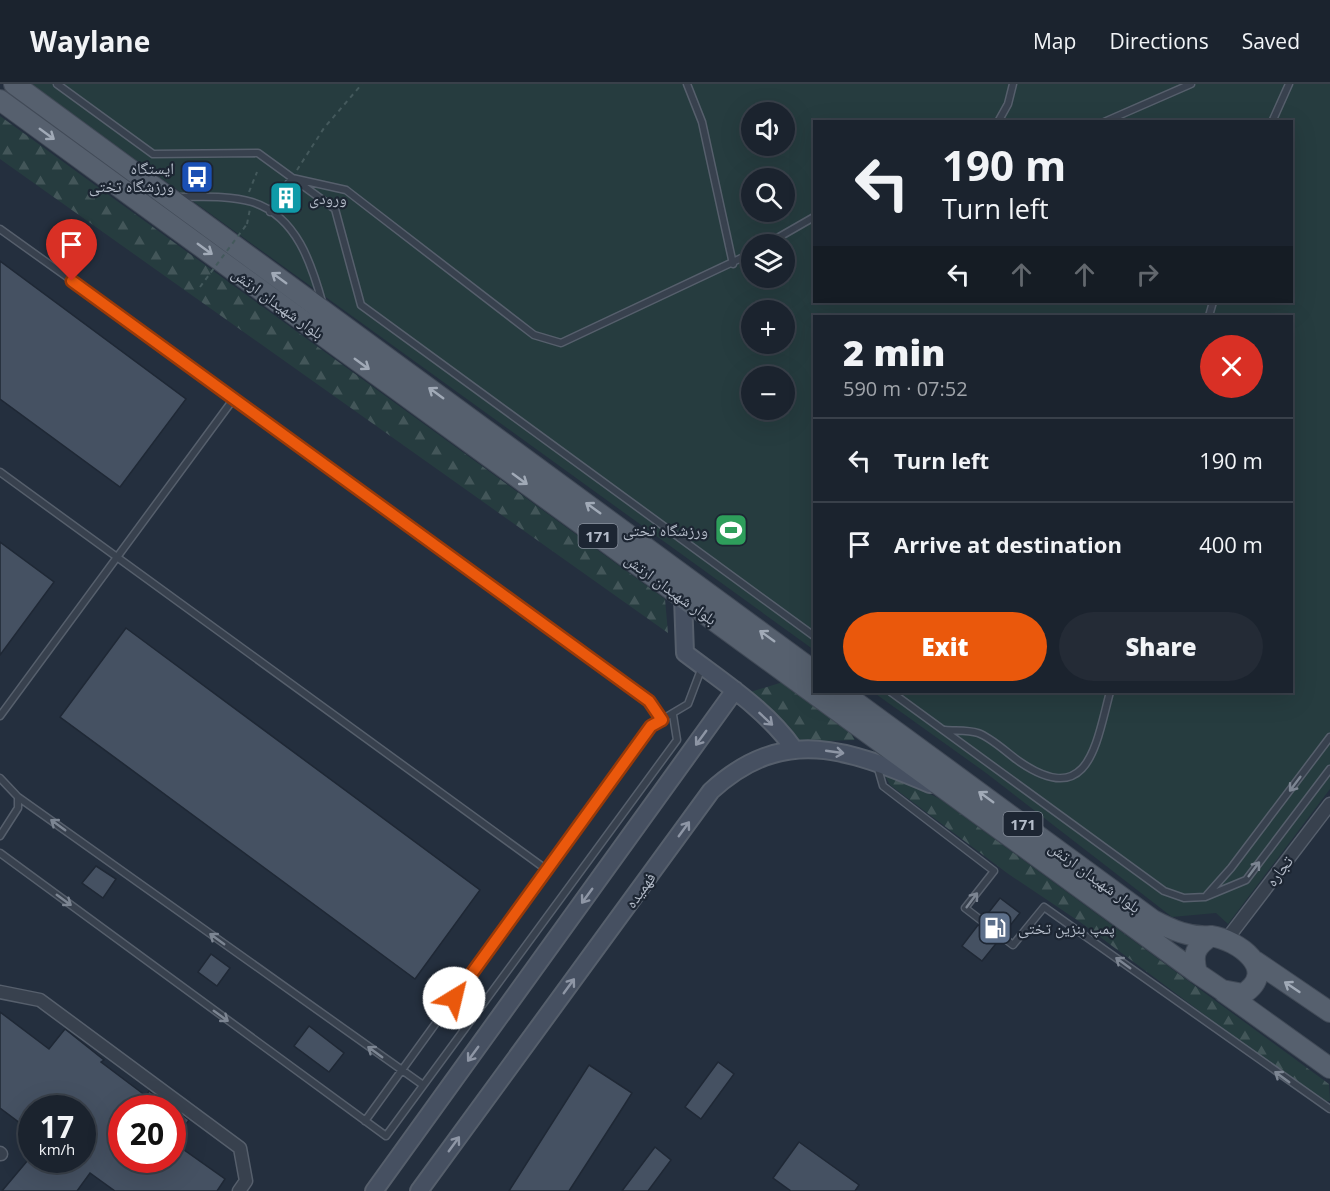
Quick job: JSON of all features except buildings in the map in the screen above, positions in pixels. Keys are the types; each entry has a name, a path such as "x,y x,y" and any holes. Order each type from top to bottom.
{"main road":[{"name":"بلوار شهیدان ارتش","path":"14,84 813,670"},
{"name":"بلوار شهیدان ارتش","path":"0,100 1197,973"},
{"path":"683,598 685,653 735,690 784,736 794,749"},
{"path":"374,1191 735,690"},
{"name":"بلوار شهیدان ارتش","path":"843,693 1154,920 1190,935 1219,937"},
{"name":"فهمیده","path":"419,1191 711,791 739,769 768,754 794,749 838,752 876,762 944,790"},
{"path":"1330,1012 1219,937 1199,944 1194,953 1197,973 1330,1068"},
{"path":"1222,990 1244,994 1255,986 1259,977 1255,961"}],"street":[{"name":"تجاره","path":"1219,937 1330,804"},
{"path":"0,992 40,1000 240,1148 246,1181 239,1191"}],"lane":[{"path":"57,84 153,154 258,153 335,209 361,305 813,635"},
{"path":"687,84 702,122 733,264"},
{"path":"999,120 1008,104 1013,84"},
{"path":"1109,120 1191,84"},
{"path":"1273,120 1289,84"},
{"path":"270,212 292,178"},
{"path":"292,178 345,190 476,292 534,335 547,341 561,343 592,331 741,260"},
{"path":"169,197 250,201 270,212 293,232 312,264 325,311"},
{"path":"784,234 813,218"},
{"path":"0,229 235,397 649,701 662,720"},
{"path":"0,716 235,397"},
{"path":"0,472 547,870"},
{"path":"365,1121 651,726 688,704 702,666"},
{"path":"892,693 1164,891 1184,898 1205,897 1246,880 1330,769"},
{"path":"943,729 978,733 1041,776 1054,779 1068,777 1080,771 1089,761 1110,693"},
{"path":"0,853 386,1136 677,740 672,715"},
{"path":"1205,897 1231,868 1330,737"},
{"path":"876,762 883,786 994,870 965,908 1013,945 1044,907 1330,1109"},
{"path":"0,778 18,797 423,1085"},
{"path":"0,836 18,808 18,797"}],"path":[{"path":"292,178 324,128 362,84"},
{"path":"200,286 247,224"}],"green space":[{"name":"ورزشگاه تختی","path":"31,84 1330,84 1330,789 1228,924 1216,913 1172,917 986,773 874,693 1293,693 1293,315 813,315 813,649"},
{"path":"0,116 665,599 668,633 0,159"},
{"path":"783,682 849,729 855,740 797,742 747,693"},
{"path":"882,770 940,799 1329,1084 1330,1101 1324,1102 1296,1083 1080,922 1007,873 890,785"}],"place":[{"name":"ایستگاه ورزشگاه تختی","path":"197,177"},
{"name":"ورودی","path":"286,198"},
{"name":"ورزشگاه تختی","path":"731,530"},
{"name":"پمپ بنزین تختی","path":"995,928"}],"route":[{"path":"72,281 235,397 649,701 662,720 651,726 454,998"}]}
